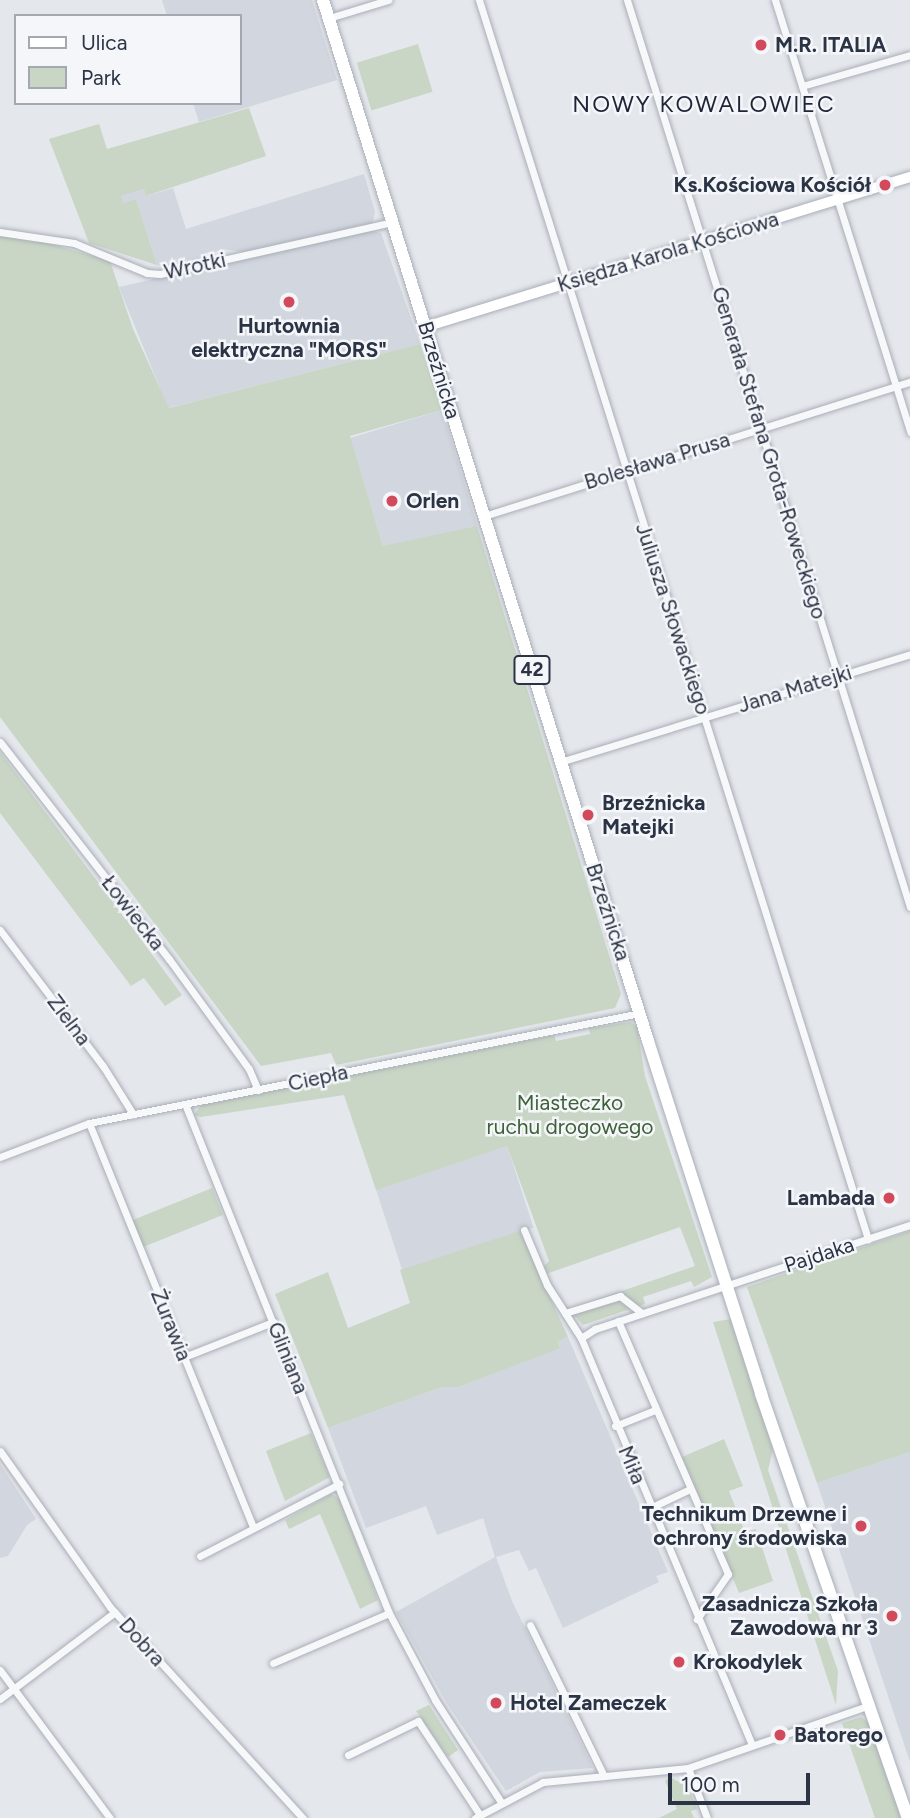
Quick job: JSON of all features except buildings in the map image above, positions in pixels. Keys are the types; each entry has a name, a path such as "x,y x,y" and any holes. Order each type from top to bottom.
{"main road":[{"name":"Brzeźnicka","path":"323,0 640,1013 728,1285 908,1818"}],"street":[{"path":"328,18 388,0"},
{"name":"Juliusza Słowackiego","path":"479,0 868,1239"},
{"name":"Generała Stefana Grota-Roweckiego","path":"627,0 910,907"},
{"path":"775,0 910,432"},
{"path":"802,86 910,55"},
{"name":"Księdza Karola Kościowa","path":"425,327 910,177"},
{"name":"Wrotki","path":"0,232 75,243 146,273 160,274 393,222"},
{"name":"Bolesława Prusa","path":"484,516 910,382"},
{"name":"Jana Matejki","path":"561,762 910,654"},
{"name":"Łowiecka","path":"0,742 169,959 249,1069 258,1090"},
{"name":"Zielna","path":"0,930 103,1066 133,1114"},
{"name":"Ciepła","path":"0,1157 89,1123 640,1013"},
{"name":"Gliniana","path":"185,1104 389,1613 435,1700 501,1802"},
{"name":"Żurawia","path":"89,1123 253,1527"},
{"name":"Pajdaka","path":"728,1285 910,1225"},
{"name":"Miła","path":"524,1230 547,1285 581,1338 615,1426 752,1745"},
{"path":"581,1338 618,1321 728,1285"},
{"path":"565,1313 620,1296 642,1313"},
{"path":"618,1321 728,1577 697,1619"},
{"path":"184,1357 273,1322"},
{"path":"615,1426 655,1410"},
{"name":"Dobra","path":"0,1451 62,1544 115,1612 303,1818"},
{"path":"200,1556 339,1484"},
{"path":"650,1508 690,1489"},
{"path":"0,1699 115,1612"},
{"path":"273,1663 389,1613"},
{"path":"530,1625 604,1776"},
{"path":"0,1670 110,1818"},
{"path":"348,1755 418,1721 477,1816 542,1782 688,1768 871,1704"},
{"path":"688,1768 707,1818"}],"shaded area":[{"path":"162,0 312,0 337,80 199,122 194,105 242,105 242,14 166,14"},
{"path":"364,174 375,212 372,224 245,252 221,249 198,261 167,267 157,265 136,199 123,203 120,196 144,189 147,196 173,188 186,229"},
{"path":"368,230 381,233 420,344 168,408 119,287"},
{"path":"442,410 477,526 386,554 350,438"},
{"path":"507,1146 534,1228 402,1270 376,1189"},
{"path":"568,1337 668,1572 656,1576 659,1582 563,1628 536,1568 529,1571 519,1550 496,1557 512,1601 593,1768 540,1772 506,1791 446,1702 396,1612 495,1557 483,1518 437,1535 426,1506 366,1528 328,1428 442,1387 459,1387 560,1347 558,1341"},
{"path":"910,1452 910,1762 817,1483"},
{"path":"0,1464 36,1519 27,1525 8,1556 0,1558"}],"green space":[{"path":"418,44 433,92 371,111 357,63"},
{"path":"249,108 266,156 146,196 144,189 121,196 123,203 136,199 157,265 89,243 49,139 99,124 107,149"},
{"path":"0,236 24,236 110,261 133,329 169,408 420,344 442,410 350,436 383,546 477,526 621,994 615,1008 336,1065 331,1053 261,1066 0,717"},
{"path":"0,752 182,995 165,1006 144,978 131,986 0,813"},
{"name":"Miasteczko ruchu drogowego","path":"631,1022 637,1027 645,1076 712,1277 694,1287 691,1281 643,1297 645,1304 583,1325 569,1309 695,1266 680,1227 546,1274 544,1266 549,1261 507,1146 376,1190 344,1095 201,1117 194,1115 201,1105 554,1035 556,1041 590,1034 589,1028"},
{"path":"212,1188 223,1215 143,1247 132,1220"},
{"path":"520,1231 568,1337 558,1341 560,1348 459,1387 442,1387 328,1428 275,1294 328,1272 348,1328 410,1303 400,1270"},
{"path":"910,1231 910,1452 817,1483 747,1287"},
{"path":"731,1319 773,1449 768,1470 838,1671 836,1705 713,1322"},
{"path":"311,1433 330,1477 285,1501 266,1451"},
{"path":"724,1439 743,1486 729,1491 745,1532 756,1529 773,1581 739,1593 682,1457"},
{"path":"331,1494 340,1499 378,1600 360,1609 320,1514 289,1529 285,1520"},
{"path":"429,1705 458,1750 448,1757 416,1711"},
{"path":"861,1717 872,1725 901,1818 875,1818 842,1723"},
{"path":"670,1777 688,1787 697,1809 691,1811 694,1818 659,1818 677,1809 665,1781"}],"place":[{"name":"M.R. ITALIA","path":"761,45"},
{"name":"Ks.Kościowa Kościół","path":"885,185"},
{"name":"Hurtownia elektryczna \"MORS\"","path":"289,302"},
{"name":"Orlen","path":"392,501"},
{"name":"Brzeźnicka Matejki","path":"588,815"},
{"name":"Lambada","path":"889,1198"},
{"name":"Technikum Drzewne i ochrony środowiska","path":"861,1526"},
{"name":"Zasadnicza Szkoła Zawodowa nr 3","path":"892,1616"},
{"name":"Krokodylek","path":"679,1662"},
{"name":"Hotel Zameczek","path":"496,1703"},
{"name":"Batorego","path":"780,1735"}],"district":[{"name":"NOWY KOWALOWIEC","path":"704,104"}]}
